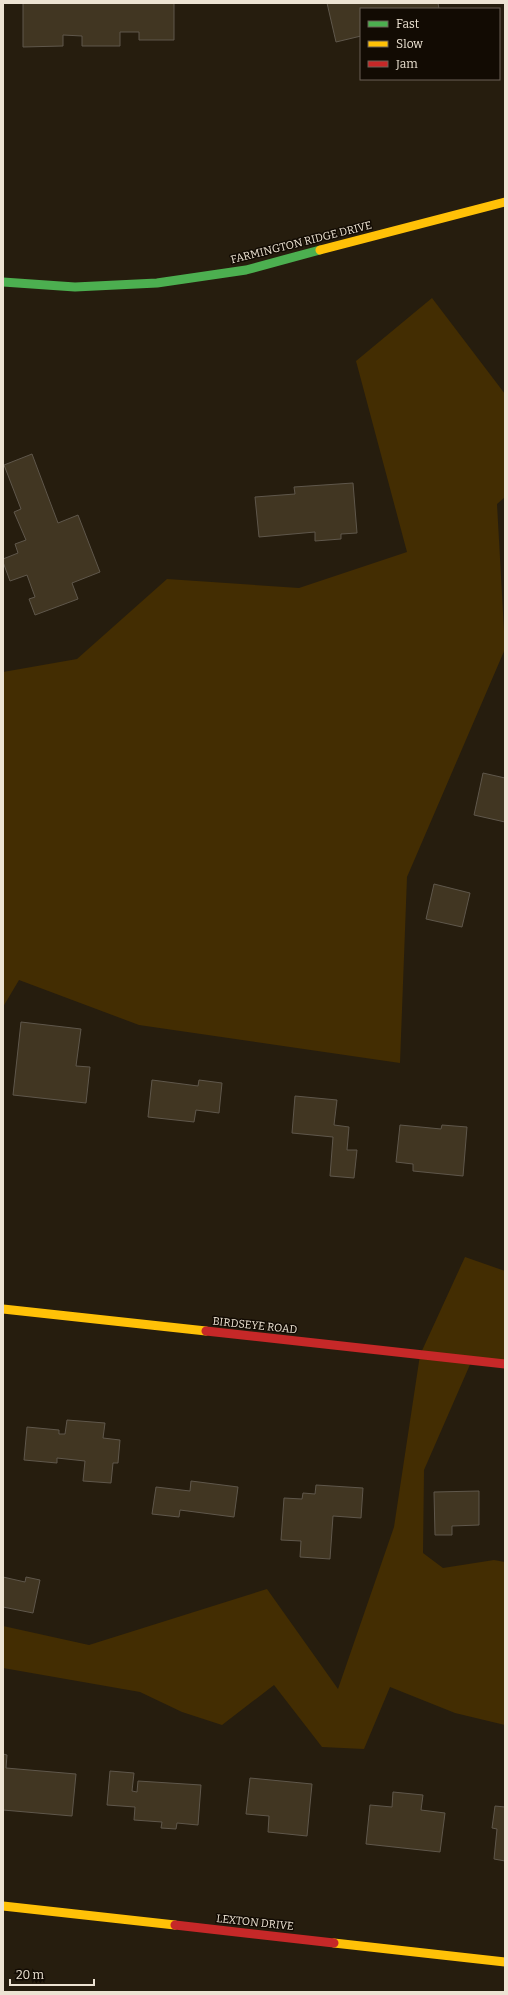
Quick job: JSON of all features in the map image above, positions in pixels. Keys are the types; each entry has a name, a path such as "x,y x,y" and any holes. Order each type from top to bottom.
{"street":[{"name":"FARMINGTON RIDGE DRIVE","path":"3,282 75,287 157,283 246,270 505,202"},
{"name":"BIRDSEYE ROAD","path":"3,1309 505,1364"},
{"name":"LEXTON DRIVE","path":"3,1906 505,1962"}],"shaded area":[{"path":"432,298 505,394 505,497 497,504 505,649 407,877 400,1063 139,1025 19,980 3,1007 3,672 77,659 167,579 299,588 407,552 356,361"},
{"path":"465,1257 505,1271 505,1364 472,1360 424,1470 423,1553 443,1568 494,1560 505,1562 505,1725 455,1713 390,1687 364,1749 322,1747 274,1685 222,1725 182,1712 140,1692 3,1668 3,1626 89,1645 267,1589 338,1689 394,1527 420,1355"}],"building":[{"path":"23,3 174,3 174,40 139,40 139,32 120,32 120,46 82,46 82,36 63,35 63,46 23,47"},
{"path":"327,3 438,3 439,8 360,8 360,36 336,42"},
{"path":"32,454 58,523 78,515 100,572 72,583 78,599 35,615 29,599 35,597 27,575 10,581 3,562 3,559 18,553 15,544 26,540 14,512 21,509 4,465"},
{"path":"353,483 357,533 341,534 341,539 315,541 315,532 259,537 255,497 295,494 294,487"},
{"path":"483,773 505,778 505,822 474,815"},
{"path":"434,884 470,893 462,927 426,919"},
{"path":"21,1022 81,1029 76,1066 90,1067 86,1103 13,1095"},
{"path":"152,1080 198,1086 199,1080 222,1083 219,1113 196,1110 194,1122 148,1117"},
{"path":"295,1096 337,1100 334,1125 349,1127 347,1150 357,1150 354,1178 330,1176 333,1137 292,1133"},
{"path":"400,1125 441,1129 442,1125 467,1127 463,1176 413,1171 413,1164 396,1162"},
{"path":"67,1420 105,1423 103,1438 120,1440 118,1463 113,1463 111,1483 83,1481 85,1461 57,1458 57,1463 24,1460 27,1427 59,1430 59,1434 65,1434"},
{"path":"191,1481 238,1487 234,1517 180,1510 179,1517 152,1514 156,1487 190,1491"},
{"path":"316,1485 363,1488 361,1518 333,1516 330,1559 300,1557 301,1541 281,1540 284,1498 302,1499 303,1493 315,1494"},
{"path":"479,1491 479,1525 452,1526 452,1535 435,1535 434,1492"},
{"path":"3,1577 25,1582 26,1577 40,1580 33,1613 3,1607"},
{"path":"3,1754 7,1755 6,1768 76,1774 72,1816 3,1810"},
{"path":"110,1771 134,1773 132,1791 137,1792 138,1781 201,1785 198,1825 177,1823 176,1829 161,1828 162,1822 134,1820 135,1807 107,1805"},
{"path":"250,1778 312,1784 307,1836 268,1832 269,1816 246,1814"},
{"path":"393,1792 423,1795 421,1810 445,1813 440,1852 366,1844 370,1805 392,1807"},
{"path":"495,1806 505,1807 505,1861 494,1859 497,1829 492,1828"}],"traffic: fast":[{"path":"3,282 75,287 157,283 246,270 320,250"}],"traffic: slow":[{"path":"320,250 505,202"},
{"path":"3,1309 206,1331"},
{"path":"3,1906 175,1925"},
{"path":"334,1943 505,1962"}],"traffic: jam":[{"path":"206,1331 505,1364"},
{"path":"175,1925 334,1943"}]}
